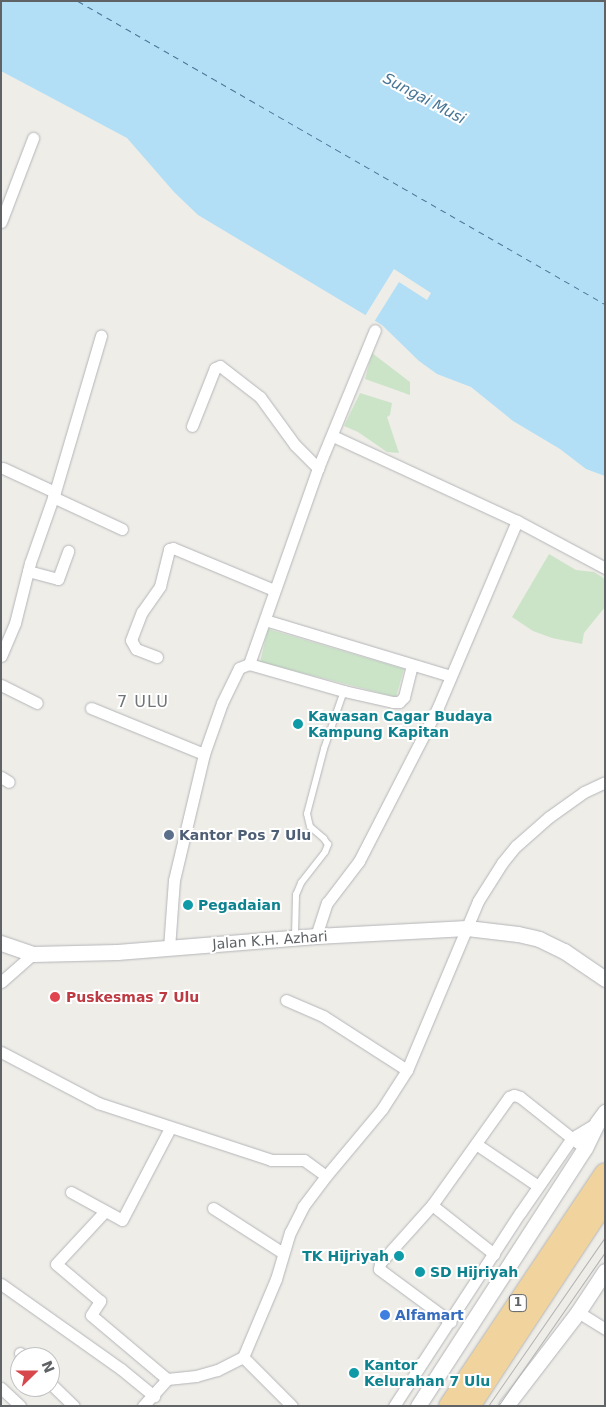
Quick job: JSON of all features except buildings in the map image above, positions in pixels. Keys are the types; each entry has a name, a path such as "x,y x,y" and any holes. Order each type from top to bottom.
{"highway":[{"name":"1","path":"470,1406 597,1203 605,1173"},
{"name":"1","path":"449,1406 597,1203"}],"street":[{"path":"1,222 33,138"},
{"path":"249,664 318,468 375,330"},
{"path":"1,656 15,623 28,571 54,495 101,336"},
{"path":"192,426 215,368 220,366 260,397 295,445 318,468"},
{"path":"333,436 516,521 605,568"},
{"path":"3,468 122,529"},
{"path":"316,936 327,903 358,861 430,724 516,521"},
{"path":"158,657 136,649 130,640 142,612 160,586 169,550 173,548 273,592"},
{"path":"28,571 58,579 68,551"},
{"path":"265,620 412,666 451,676"},
{"path":"169,948 174,880 204,754 234,674 241,666 249,664 344,691 399,702 404,697 412,666"},
{"path":"1,685 37,703"},
{"path":"91,708 204,754"},
{"path":"247,1360 276,1279 282,1253 303,1207 326,1176 382,1109 407,1070 479,899 516,846 549,817 584,792 605,782"},
{"name":"Jalan K.H. Azhari","path":"1,943 33,954 118,952 316,936 467,928 518,934 539,940 564,952 605,979"},
{"path":"1,982 33,954"},
{"path":"286,1000 323,1016 407,1070"},
{"path":"1,1052 98,1103 271,1160 304,1160 326,1176"},
{"path":"451,1322 379,1269 380,1264 432,1206 509,1097 514,1095 585,1148"},
{"path":"394,1406 451,1322 538,1186 572,1138 601,1118"},
{"path":"418,1406 585,1148 601,1118"},
{"path":"70,1192 122,1220 170,1128"},
{"path":"476,1144 538,1186"},
{"path":"432,1206 494,1254"},
{"path":"213,1208 282,1253"},
{"path":"105,1211 56,1264 100,1301 91,1315 167,1379 196,1376 247,1360"},
{"path":"506,1406 578,1312 605,1271"},
{"path":"1,1284 121,1369 154,1396"},
{"path":"578,1312 605,1329"},
{"path":"247,1360 292,1406"},
{"path":"143,1406 154,1396 167,1379"},
{"path":"1,1388 20,1406"},
{"path":"60,1393 74,1406"}],"lane":[{"path":"294,938 296,895 301,883 325,852 328,845 310,827 307,814 324,749 344,691"}],"green space":[{"path":"372,353 410,382 410,395 365,379"},
{"path":"360,393 392,403 390,415 387,417 399,453 387,452 358,432 344,426"},
{"path":"549,554 576,570 594,572 605,579 605,607 584,633 582,644 552,638 533,631 512,617"},
{"path":"268,629 404,669 396,697 260,662"}],"water":[{"name":"Sungai Musi","path":"1,1 605,1 605,476 586,469 560,449 513,421 471,387 437,374 419,361 382,325 198,215 174,192 127,138 1,71"}],"pier":[{"path":"394,269 431,293 427,300 399,282 374,322 365,316"}],"ferry route":[{"path":"78,1 605,304"}],"tram line":[{"path":"488,1406 605,1237"},
{"path":"498,1406 605,1252"}],"place":[{"name":"Kawasan Cagar Budaya Kampung Kapitan","path":"298,724"},
{"name":"Kantor Pos 7 Ulu","path":"169,835"},
{"name":"Pegadaian","path":"188,905"},
{"name":"Puskesmas 7 Ulu","path":"55,997"},
{"name":"TK Hijriyah","path":"399,1256"},
{"name":"SD Hijriyah","path":"420,1272"},
{"name":"Alfamart","path":"385,1315"},
{"name":"Kantor Kelurahan 7 Ulu","path":"354,1373"}],"district":[{"name":"7 ULU","path":"143,702"}]}
